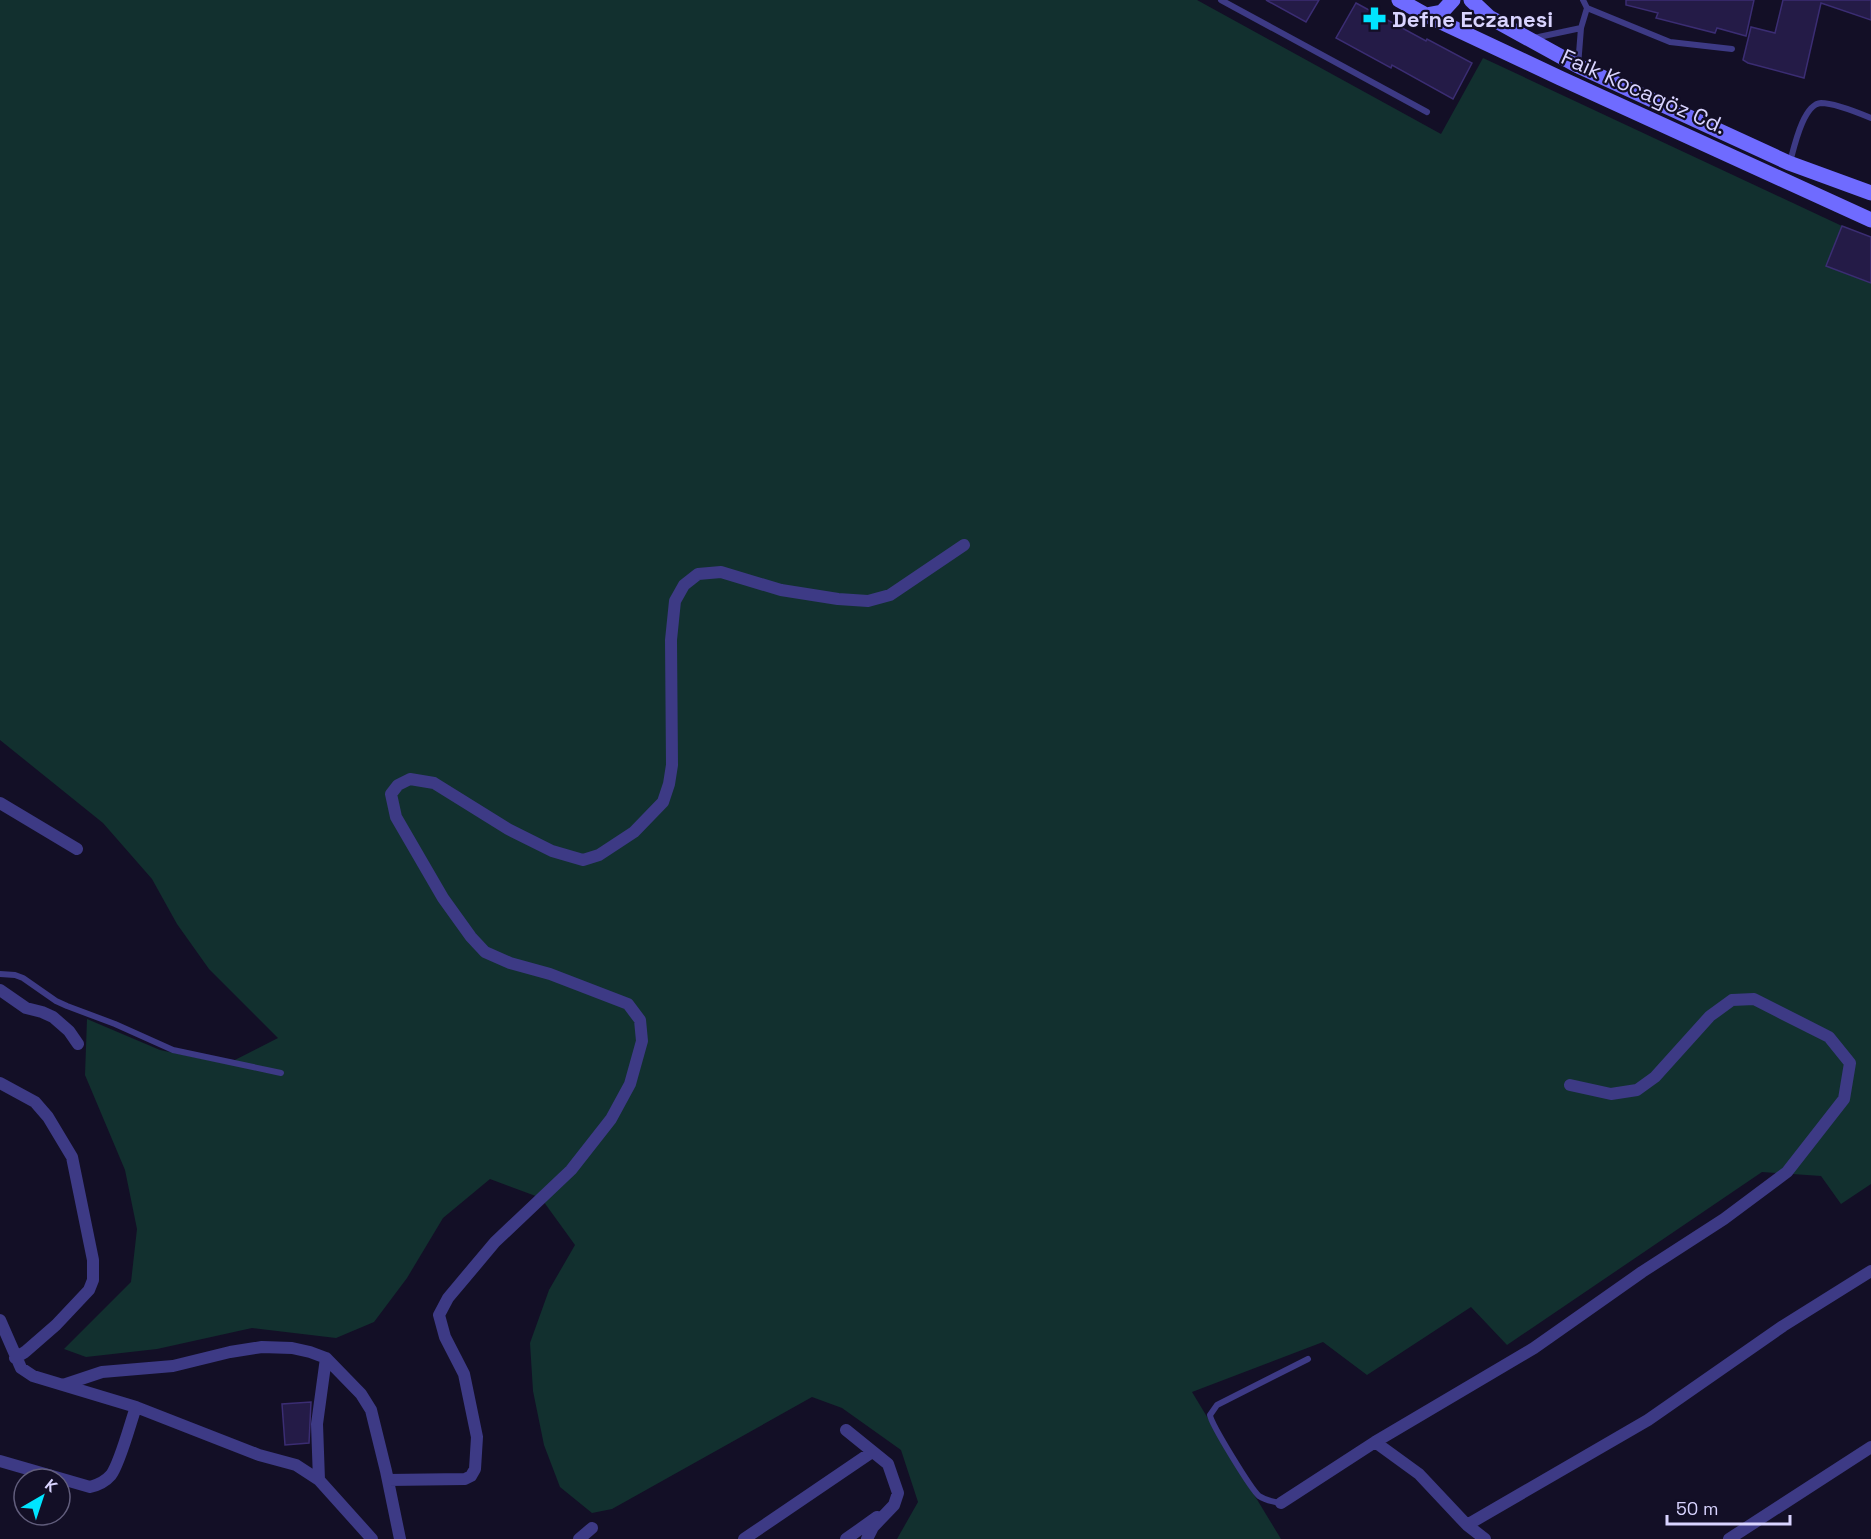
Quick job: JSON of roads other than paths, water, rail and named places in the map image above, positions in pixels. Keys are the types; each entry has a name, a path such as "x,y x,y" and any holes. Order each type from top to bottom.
{"street":[{"path":"1426,15 1442,12 1453,0"},
{"path":"1471,0 1489,17 1578,66 1790,163 1871,193"},
{"name":"Faik Kocagöz Cd.","path":"1403,1 1426,15 1560,78 1871,220"},
{"path":"388,1480 465,1479 471,1476 475,1469 477,1437 464,1374 445,1337 439,1316 448,1298 495,1242 571,1170 611,1119 630,1084 642,1041 640,1020 628,1004 484,952 442,898 396,817 391,794 398,786 410,779 434,783 508,829 552,851 583,860 599,855 634,832 663,802 669,784 672,765 671,640 675,601 684,585 698,574 721,572 781,590 868,601 890,594 964,546"},
{"path":"0,802 77,849"},
{"path":"0,990 26,1008 53,1017 78,1044"},
{"path":"1281,1503 1375,1442 1534,1348 1724,1218 1786,1172 1844,1099 1850,1063 1829,1037 1754,999 1732,1000 1710,1016 1655,1077 1636,1090 1611,1094 1570,1085"},
{"path":"0,1083 35,1102 48,1117 72,1157 93,1260 93,1280 88,1290 56,1325 26,1352 15,1358"},
{"path":"1467,1525 1648,1420 1783,1326 1871,1270"},
{"path":"0,1320 15,1358 21,1368 33,1376 136,1407 259,1455 296,1465 319,1480 372,1539"},
{"path":"63,1385 102,1372 173,1366 262,1347 292,1348 326,1358 361,1394 371,1410 400,1539"},
{"path":"319,1480 317,1424 326,1358"},
{"path":"0,1461 90,1487 97,1485 108,1478 115,1467 136,1407"},
{"path":"846,1430 888,1464 898,1493 894,1505 873,1527 867,1539"},
{"path":"1375,1442 1419,1474 1467,1525 1485,1539"},
{"path":"1729,1539 1871,1447"},
{"path":"744,1539 872,1452"},
{"path":"846,1539 894,1505"},
{"path":"579,1539 592,1528"}],"lane":[{"path":"1221,0 1427,112"},
{"path":"1583,0 1587,8 1670,42 1732,49"},
{"path":"1578,66 1581,28 1587,8"},
{"path":"1529,39 1581,28"},
{"path":"1790,163 1806,114 1813,106 1822,103 1871,118"},
{"path":"0,974 23,978 56,1001 116,1023 173,1050 281,1072"},
{"path":"1281,1503 1257,1495 1216,1431 1210,1415 1216,1405 1308,1359"}],"place":[{"name":"Defne Eczanesi","path":"1374,19"}]}
